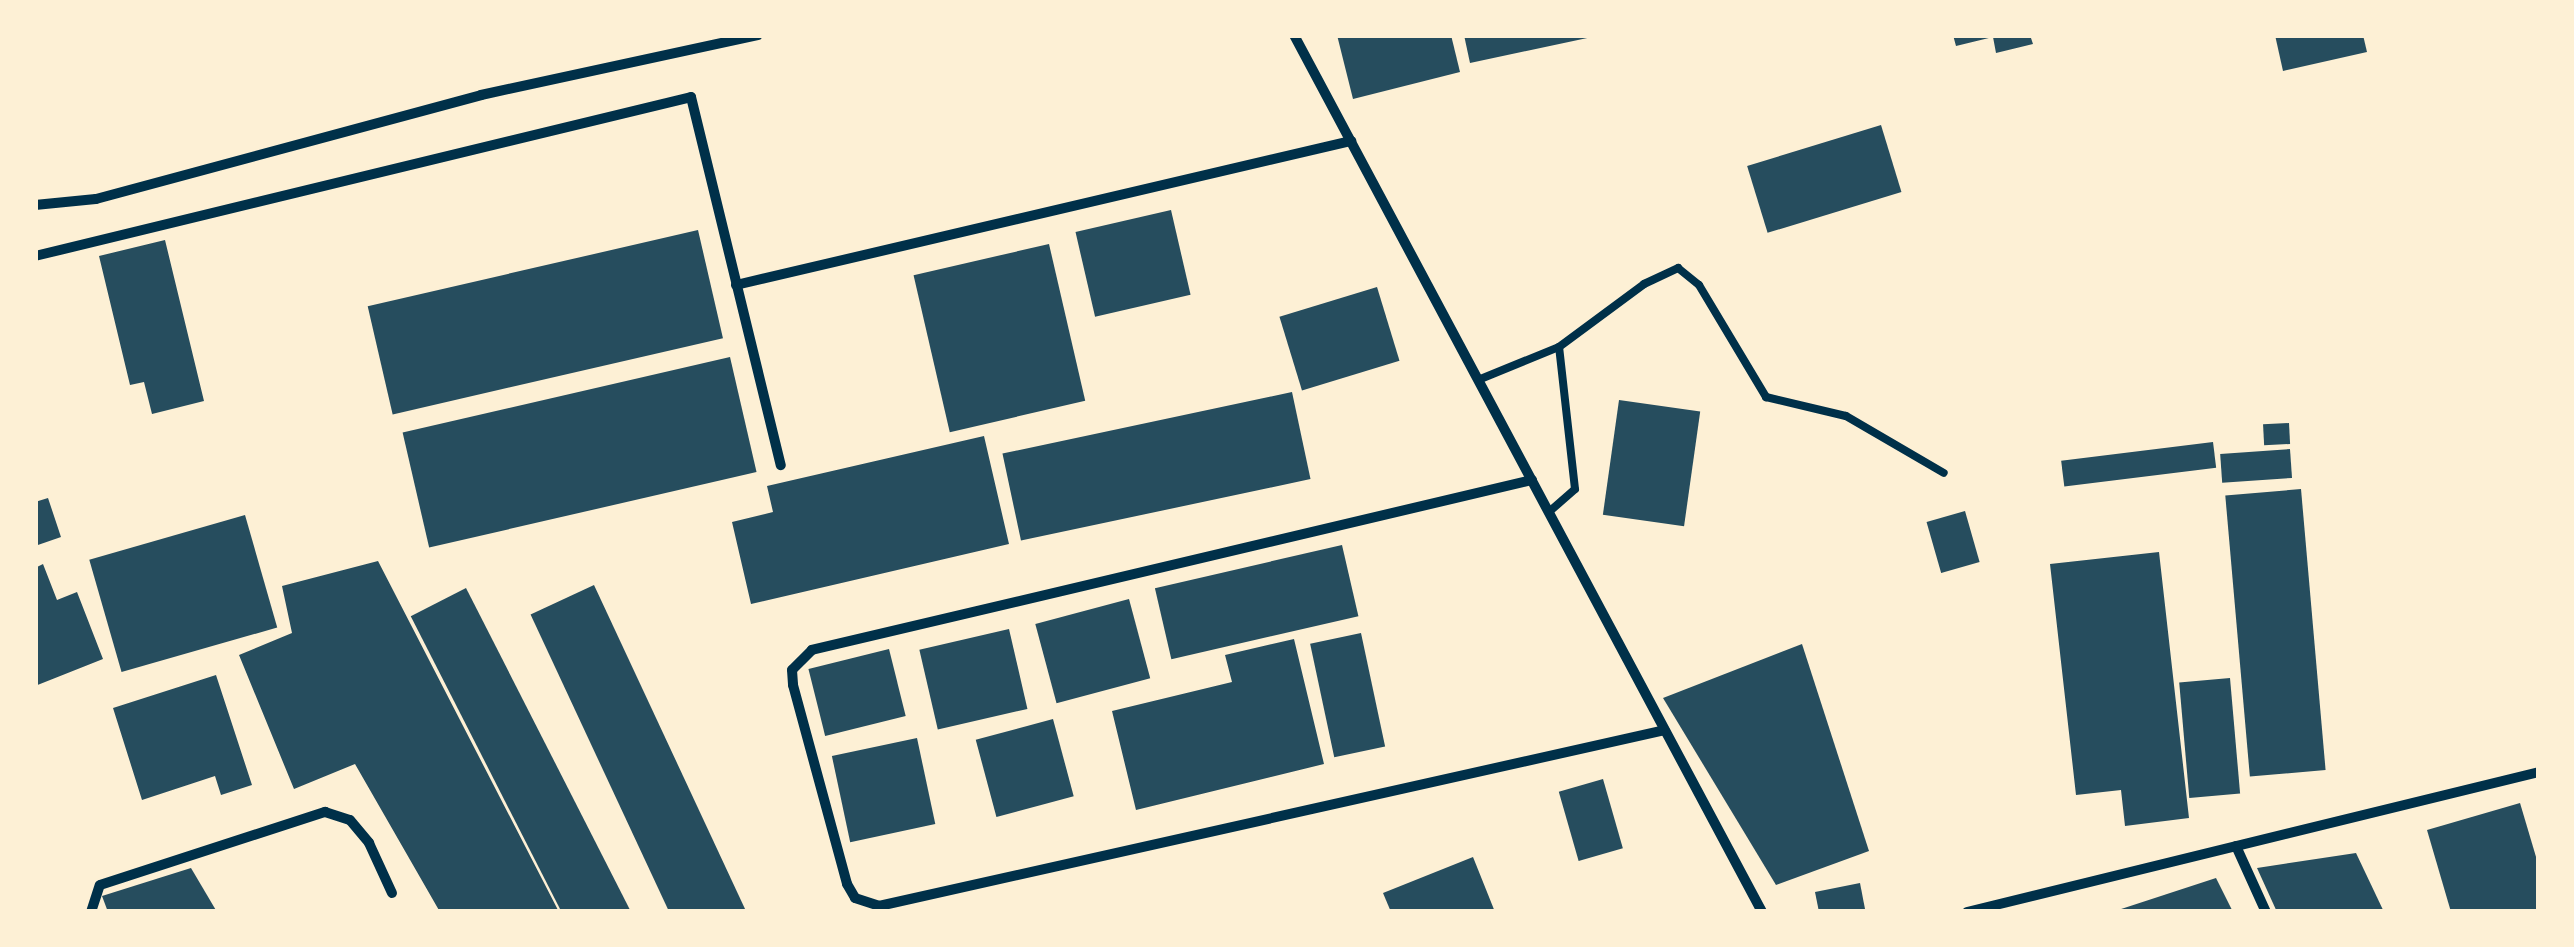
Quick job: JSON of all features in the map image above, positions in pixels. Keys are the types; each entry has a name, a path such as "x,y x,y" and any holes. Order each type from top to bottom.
{"street":[{"path":"35,205 96,199 481,96 758,35"},
{"path":"1294,35 1762,912"},
{"path":"35,256 691,96 781,465"},
{"path":"736,285 1350,141"},
{"path":"1532,480 812,650 792,670 792,685 846,884 855,898 878,906 1665,730"},
{"path":"1967,912 2009,907 2236,846 2539,772"},
{"path":"92,912 100,884 325,812 350,820 370,843 392,893"},
{"path":"2236,846 2266,912"}],"lane":[{"path":"1478,380 1559,347 1644,284 1678,268 1699,285 1766,397 1846,416 1944,473"},
{"path":"1550,511 1576,489 1559,347"}],"building":[{"path":"1337,35 1451,35 1460,72 1353,99"},
{"path":"1464,35 1592,35 1592,37 1470,63"},
{"path":"1953,35 2030,35 2033,44 1996,53 1993,37 1956,46"},
{"path":"2275,35 2363,35 2367,52 2283,71"},
{"path":"1881,125 1901,192 1768,233 1747,166"},
{"path":"1171,210 1191,295 1095,317 1076,232"},
{"path":"698,230 723,338 393,414 368,306"},
{"path":"165,240 204,401 152,414 144,382 130,385 99,256"},
{"path":"1049,244 1085,401 950,432 914,275"},
{"path":"1377,287 1400,361 1302,390 1279,317"},
{"path":"730,357 757,472 429,548 403,433"},
{"path":"1292,392 1311,479 1021,541 1002,454"},
{"path":"1619,400 1700,411 1684,526 1603,515"},
{"path":"2289,423 2290,444 2264,445 2263,424"},
{"path":"984,436 1009,544 751,604 732,522 773,512 767,486"},
{"path":"2213,442 2216,468 2064,486 2061,461"},
{"path":"2290,449 2292,478 2222,483 2220,454"},
{"path":"2301,489 2326,770 2250,777 2225,496"},
{"path":"48,498 61,537 35,546 35,502"},
{"path":"1965,511 1980,562 1941,573 1927,522"},
{"path":"245,515 277,627 122,672 89,560"},
{"path":"1342,545 1358,616 1171,659 1155,588"},
{"path":"2159,552 2189,818 2125,826 2121,790 2076,795 2050,564"},
{"path":"378,561 559,912 440,912 355,764 294,789 239,655 292,633 282,586"},
{"path":"43,564 57,600 77,592 103,659 35,686 35,568"},
{"path":"594,585 746,912 669,912 531,615"},
{"path":"466,588 631,912 562,912 411,616"},
{"path":"1129,599 1150,678 1057,703 1035,624"},
{"path":"1009,629 1027,709 938,730 919,650"},
{"path":"1361,633 1385,746 1334,757 1310,644"},
{"path":"1294,639 1324,764 1136,810 1112,711 1232,682 1225,655"},
{"path":"1802,644 1869,851 1776,885 1663,698"},
{"path":"889,649 906,716 825,736 808,669"},
{"path":"216,675 252,785 221,795 215,776 142,800 113,708"},
{"path":"2230,678 2240,794 2189,798 2179,682"},
{"path":"1053,719 1074,796 996,817 976,740"},
{"path":"917,738 935,824 850,842 832,756"},
{"path":"1603,779 1623,848 1579,861 1559,792"},
{"path":"2520,803 2539,867 2539,912 2451,912 2427,830"},
{"path":"2356,853 2384,912 2277,912 2257,868"},
{"path":"1473,857 1495,912 1391,912 1383,893"},
{"path":"191,868 217,912 108,912 102,896"},
{"path":"2216,878 2233,912 2115,912 2115,911"},
{"path":"1860,883 1865,909 1819,912 1815,892"}]}
